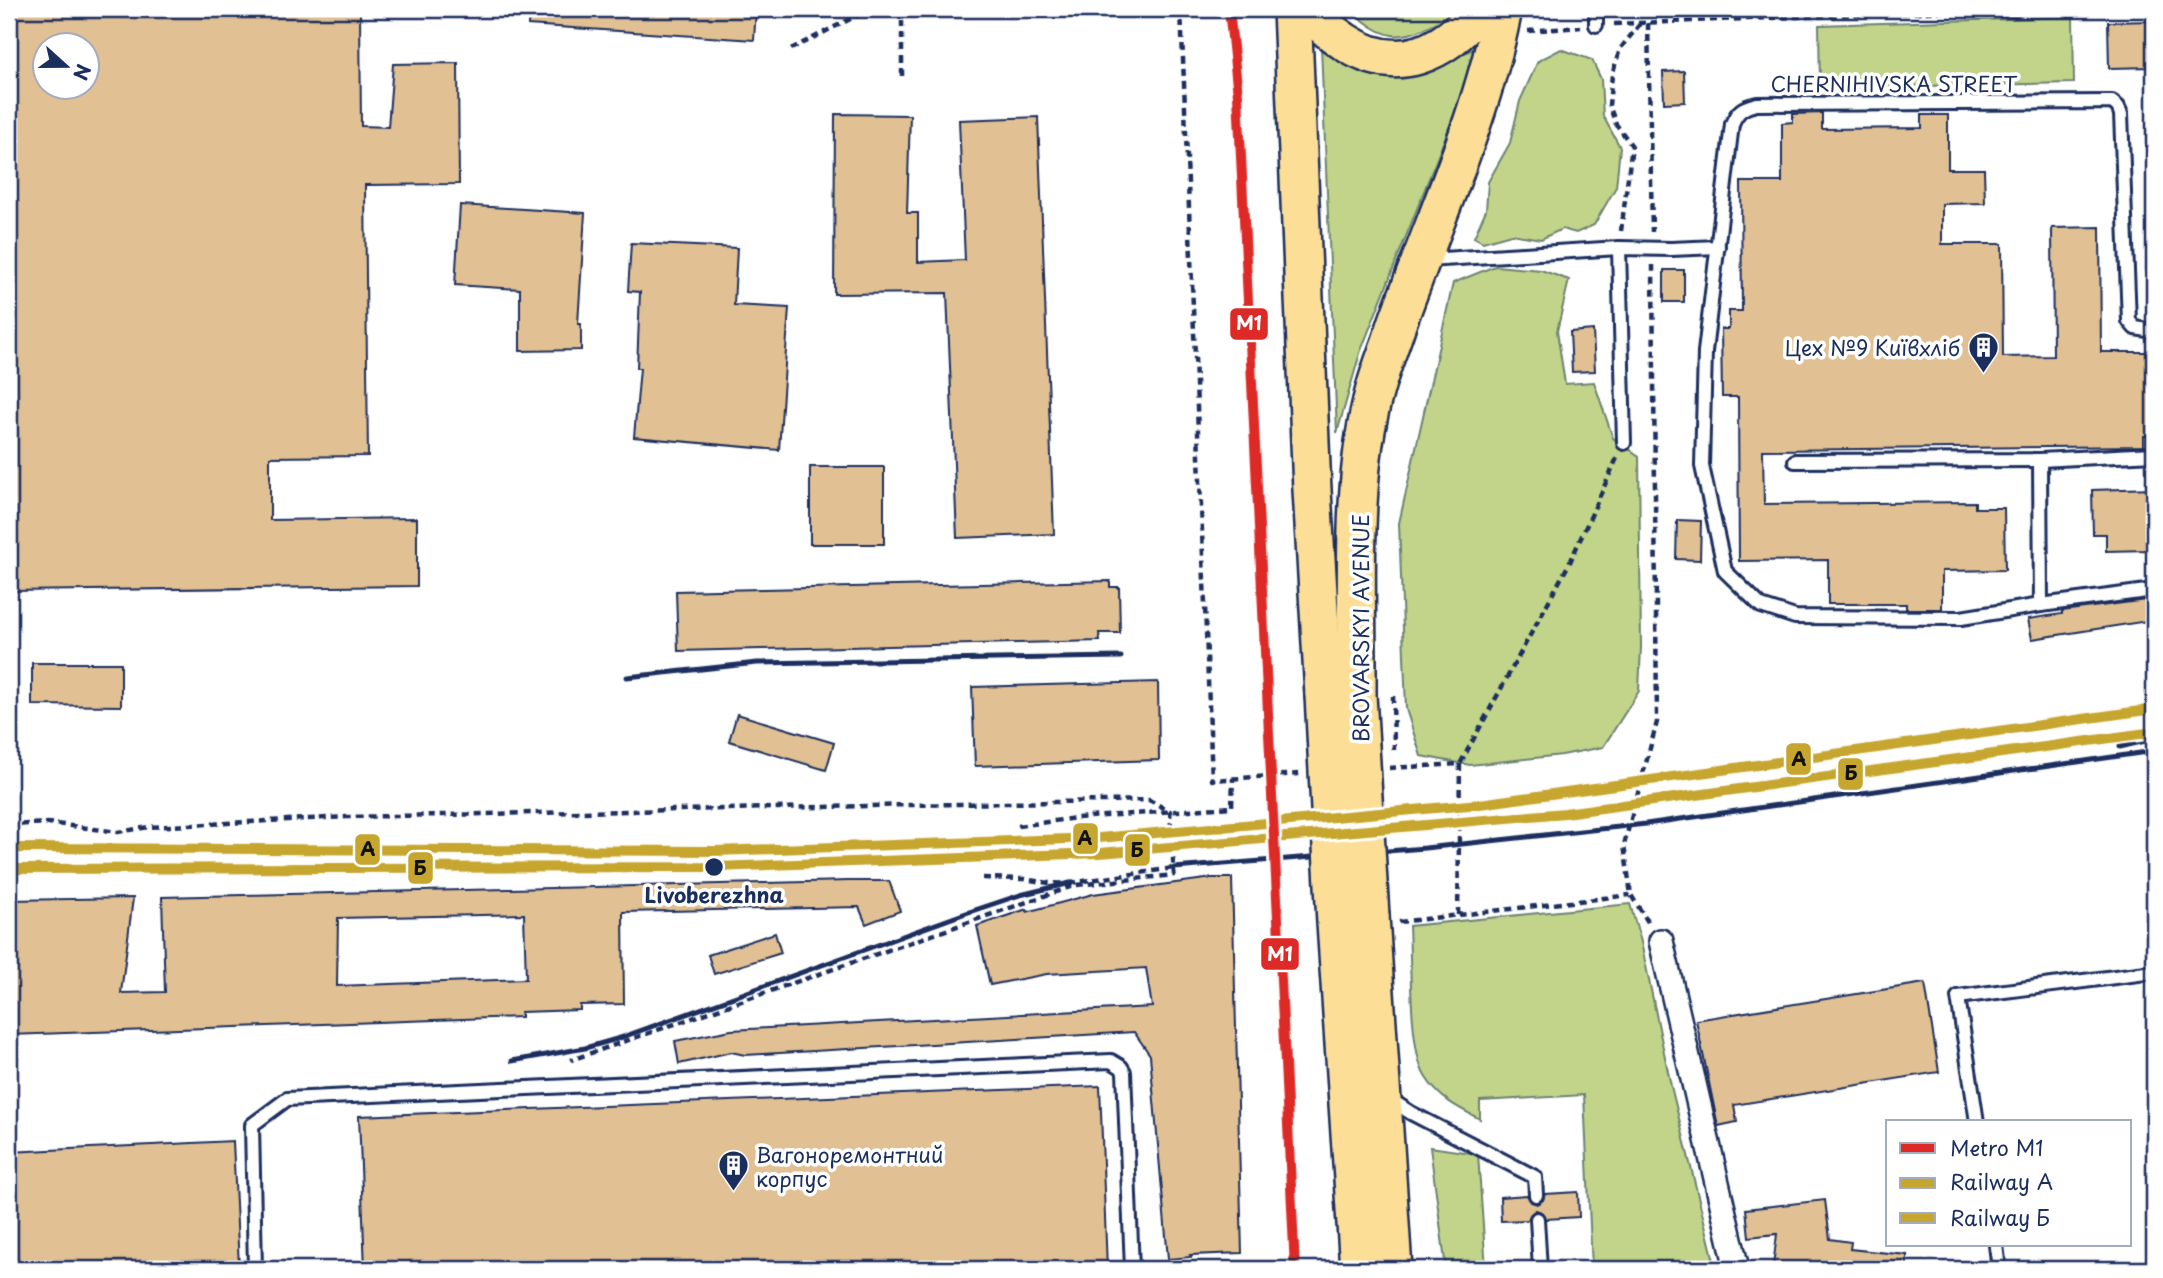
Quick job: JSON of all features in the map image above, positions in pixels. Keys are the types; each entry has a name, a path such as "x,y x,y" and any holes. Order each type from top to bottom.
{"main road":[{"name":"BROVARSKYI AVENUE","path":"1292,9 1312,477 1368,920 1393,1269"},
{"path":"1310,9 1322,26 1359,51 1382,59 1409,58 1433,51 1461,31 1480,9"},
{"name":"BROVARSKYI AVENUE","path":"1341,695 1364,449 1375,390 1420,260 1515,20"},
{"name":"BROVARSKYI AVENUE","path":"1359,1269 1368,920"}],"street":[{"path":"1661,941 1737,1269"}],"lane":[{"path":"1596,9 1596,25"},
{"path":"1997,9 2015,9"},
{"name":"CHERNIHIVSKA STREET","path":"1718,247 1732,124 1737,113 1747,106 1784,103 2112,102 2121,114 2129,321 2135,328 2154,331"},
{"path":"1420,260 1619,248 1718,247 1705,352 1702,466 1725,571 1760,606 1795,617 1961,618 2041,604 2154,590"},
{"path":"1619,248 1624,443"},
{"path":"1795,461 2040,460 2154,454"},
{"path":"2040,460 2041,604"},
{"path":"1977,1120 1958,997 2154,972"},
{"path":"255,1269 252,1125 287,1099 1111,1061 1124,1072 1132,1269"},
{"path":"1381,1094 1411,1113 1535,1177 1536,1195"},
{"path":"1537,1219 1540,1269"},
{"path":"1996,1246 1999,1269"}],"path":[{"path":"791,49 870,9"},
{"path":"902,9 902,77"},
{"path":"1181,9 1212,780 1313,773"},
{"path":"1625,24 1997,9"},
{"path":"1515,20 1565,28"},
{"path":"1619,248 1632,146 1616,124 1609,105 1612,75 1620,49 1640,23"},
{"path":"1648,23 1657,722 1623,845 1630,895 1661,941"},
{"path":"1458,915 1460,764 1570,562 1624,443"},
{"path":"1380,769 1460,764"},
{"path":"1018,826 1076,818 1232,807 1233,778"},
{"path":"9,825 48,823 118,832 149,827 347,817 1149,800 1170,811"},
{"path":"571,1060 1076,886 1174,875 1170,811"},
{"path":"983,878 1024,878 1049,883 1070,883 1174,868"},
{"path":"1070,883 1076,886"},
{"path":"1368,920 1458,915 1630,895"}],"green space":[{"path":"1349,9 1452,9 1425,28 1407,34 1392,35 1369,25"},
{"path":"2073,17 2074,83 1820,88 1819,25"},
{"path":"1321,47 1350,66 1386,75 1416,72 1475,48 1456,110 1360,353 1337,433"},
{"path":"1561,49 1592,60 1601,79 1603,116 1620,147 1616,187 1594,225 1576,233 1562,229 1541,239 1511,234 1483,242 1474,237 1486,210 1488,182 1510,143 1520,101 1538,61"},
{"path":"1495,266 1541,270 1569,280 1557,331 1565,384 1594,382 1613,438 1639,456 1639,691 1603,747 1562,755 1470,765 1421,756 1406,709 1399,523 1453,283"},
{"path":"1630,904 1716,1269 1592,1269 1584,1095 1480,1101 1480,1119 1442,1096 1430,1084 1420,1063 1413,1026 1409,926"},
{"path":"1430,1147 1478,1154 1486,1269 1446,1269"}],"building":[{"path":"9,9 360,9 361,126 388,127 393,64 458,63 459,184 365,185 368,456 270,457 270,520 417,518 417,586 9,591"},
{"path":"529,9 756,9 754,40 528,25"},
{"path":"2154,21 2154,67 2109,68 2108,22"},
{"path":"1684,71 1685,102 1664,103 1663,72"},
{"name":"Цех №9 Київхліб","path":"1822,113 1822,129 1922,128 1922,115 1948,115 1948,169 1984,169 1985,203 1942,204 1942,244 2002,244 2003,357 2053,356 2052,228 2100,227 2101,352 2154,352 2154,436 2144,436 2144,446 1763,450 1764,504 1975,502 1975,508 2004,508 2005,570 1942,571 1942,609 1906,609 1906,604 1828,604 1828,560 1739,561 1738,397 1722,397 1721,329 1729,329 1729,311 1742,311 1741,182 1782,182 1782,123 1793,122 1793,114"},
{"path":"835,114 910,115 907,213 918,213 918,262 965,260 959,120 1038,117 1054,534 957,538 947,293 834,294"},
{"path":"460,205 585,213 578,324 581,324 581,350 520,351 520,289 455,285"},
{"path":"631,243 737,248 734,305 789,308 779,450 634,437 640,368 637,368 640,292 628,291"},
{"path":"1664,270 1684,270 1684,302 1664,302"},
{"path":"1593,330 1595,371 1572,372 1570,332"},
{"path":"810,467 884,467 884,544 810,544"},
{"path":"2154,488 2154,532 2149,533 2150,550 2106,551 2106,534 2093,534 2092,490"},
{"path":"1677,520 1701,521 1700,560 1676,559"},
{"path":"1110,581 1110,587 1119,587 1120,633 1099,633 1100,641 678,651 676,591"},
{"path":"2154,599 2154,620 2032,639 2028,619 2062,614 2062,611"},
{"path":"32,663 121,663 121,706 32,705"},
{"path":"1158,682 1159,760 975,766 972,687"},
{"path":"737,714 834,743 826,770 729,741"},
{"path":"1213,878 1232,878 1242,1253 1190,1255 1191,1257 1168,1259 1150,1055 1134,1032 745,1055 731,1052 679,1064 675,1041 731,1030 1152,1007 1146,968 1047,974 990,985 977,926 1027,909 1027,912 1093,894"},
{"path":"889,881 900,911 866,924 859,907 623,912 624,1004 580,1005 580,1010 521,1012 521,1017 9,1035 9,900 133,898 121,993 165,992 162,897","holes":["524,914 526,979 337,986 338,918"]},
{"path":"775,933 781,953 714,974 708,955"},
{"path":"1925,983 1939,1072 1734,1105 1737,1122 1718,1126 1696,1020"},
{"name":"Вагоноремонтний корпус","path":"1100,1086 1107,1269 365,1269 359,1116"},
{"path":"233,1141 239,1267 9,1269 9,1152"},
{"path":"1578,1192 1579,1217 1546,1219 1536,1210 1528,1220 1501,1221 1500,1197 1527,1195 1531,1202 1537,1204 1543,1200 1545,1194"},
{"path":"1825,1200 1830,1239 1851,1242 1850,1249 1907,1255 1907,1269 1804,1269 1773,1266 1777,1234 1749,1237 1746,1209"}],"railway":[{"path":"627,677 757,663 1121,657"},
{"path":"2120,747 2154,739"},
{"path":"1174,868 1425,848 1646,824 2154,751"},
{"path":"512,1061 585,1048 620,1038 966,913 1020,895 1070,883"}],"metro line":[{"name":"M1","path":"1229,9 1238,95 1295,1269"}],"rail line":[{"name":"A","path":"9,848 715,851 1099,838 1480,804 2154,709"},
{"name":"Б","path":"9,869 714,867 1100,853 1565,813 2154,732"}],"place":[{"name":"Цех №9 Київхліб","path":"1983,374"},
{"name":"Livoberezhna","path":"714,867"},
{"name":"Вагоноремонтний корпус","path":"733,1193"}]}
